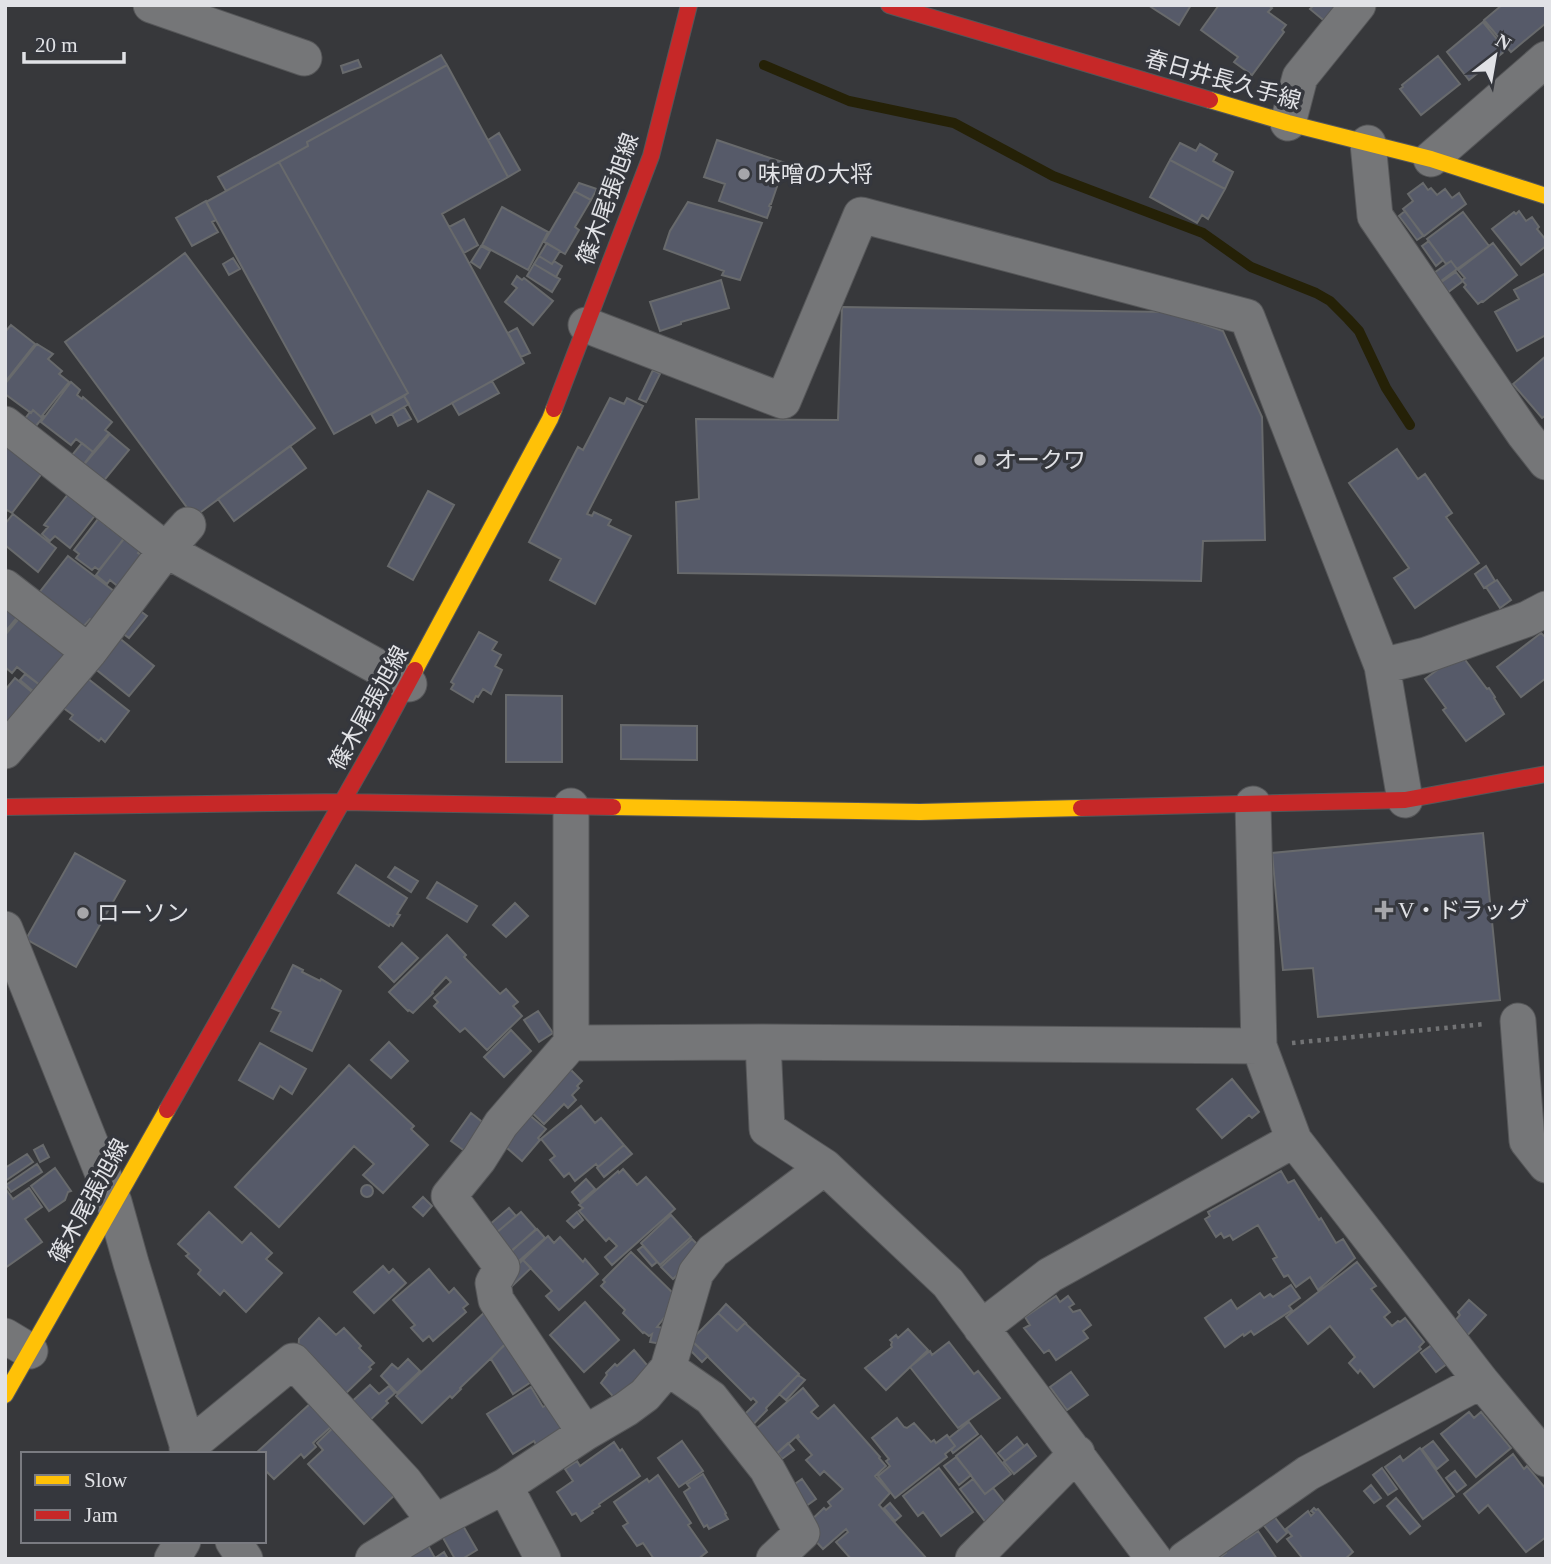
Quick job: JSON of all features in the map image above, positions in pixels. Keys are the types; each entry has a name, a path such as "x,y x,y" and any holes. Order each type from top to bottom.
{"main road":[{"name":"篠木尾張旭線","path":"5,1395 18,1343 114,1202 409,684 550,419 651,156 689,5"},
{"name":"春日井長久手線","path":"910,8 1288,123 1431,159 1546,196"},
{"path":"5,807 342,802 920,811 1254,804 1405,800 1546,774"}],"street":[{"path":"151,5 304,58"},
{"path":"1288,123 1300,77 1358,5"},
{"path":"1431,159 1546,59"},
{"path":"1368,143 1375,216 1546,462"},
{"path":"586,325 783,401 862,215 1247,317 1382,666 1405,800"},
{"path":"5,424 409,684"},
{"path":"5,751 89,652 177,537"},
{"path":"5,587 89,652"},
{"path":"1382,666 1426,655 1527,619 1546,609"},
{"path":"1254,804 1259,1046 1294,1140 1481,1381 1546,1460"},
{"path":"571,806 570,1043 501,1124 449,1196 502,1267 494,1283 496,1300 585,1433"},
{"path":"5,929 114,1202 188,1451 293,1361 405,1482 435,1522"},
{"path":"1518,1021 1527,1141 1546,1165"},
{"path":"763,1042 767,1129 825,1167 948,1283 1154,1559"},
{"path":"570,1043 1259,1046"},
{"path":"981,1328 1050,1275 1294,1140"},
{"path":"373,1559 435,1522 505,1486 645,1395 668,1368 696,1273 713,1251 825,1167"},
{"path":"668,1368 711,1398 767,1469 802,1533 774,1559"},
{"path":"1185,1559 1308,1473 1481,1381"},
{"path":"973,1559 1077,1453"},
{"path":"505,1486 543,1559"},
{"path":"172,1559 182,1543"},
{"path":"234,1543 245,1559"}],"path":[{"path":"1259,1046 1518,1021"}],"building":[{"path":"1148,5 1191,5 1179,25"},
{"path":"1219,5 1268,5 1272,8 1268,12 1286,25 1282,30 1284,32 1252,75 1234,62 1238,57 1201,30"},
{"path":"1314,5 1342,5 1327,23 1310,9"},
{"path":"1502,5 1546,5 1546,23 1511,52 1484,20"},
{"path":"1483,22 1506,50 1469,80 1447,52"},
{"path":"441,55 447,65 307,142 308,146 226,191 218,177"},
{"path":"1438,56 1460,84 1421,115 1400,89"},
{"path":"358,60 361,67 343,73 341,66"},
{"path":"447,65 508,177 442,214 524,363 418,422 404,396 408,393 279,162 308,146 307,142"},
{"path":"499,133 520,170 508,177 488,140"},
{"path":"717,140 785,163 767,218 719,201 725,184 704,177"},
{"path":"1180,143 1196,151 1200,144 1217,154 1213,161 1233,172 1225,189 1170,160"},
{"path":"1170,160 1225,189 1208,219 1202,215 1197,223 1150,197"},
{"path":"279,162 408,393 334,434 206,202"},
{"path":"579,183 597,189 591,200 574,191"},
{"path":"1423,183 1437,195 1445,189 1452,198 1459,193 1466,204 1424,236 1403,209 1413,201 1408,194"},
{"path":"574,191 591,200 575,227 579,230 565,254 544,242"},
{"path":"206,201 216,220 212,222 218,232 192,246 176,218"},
{"path":"688,202 762,223 740,280 722,275 724,271 664,249 670,231"},
{"path":"502,207 548,232 528,270 482,245"},
{"path":"1405,211 1423,236 1417,240 1399,216"},
{"path":"1519,211 1526,221 1532,217 1546,240 1546,246 1521,265 1492,229"},
{"path":"1463,212 1489,246 1457,269 1451,261 1446,264 1427,239"},
{"path":"464,219 478,245 464,253 449,227"},
{"path":"1429,241 1443,260 1436,266 1422,246"},
{"path":"547,243 560,251 552,264 539,256"},
{"path":"1493,243 1517,275 1478,304 1464,287 1466,285 1462,280 1465,278 1458,270"},
{"path":"481,246 490,251 480,268 471,262"},
{"path":"185,253 315,428 194,517 65,342"},
{"path":"539,256 552,264 554,261 562,266 556,277 534,264"},
{"path":"233,258 240,269 229,275 223,264"},
{"path":"1451,261 1457,269 1437,284 1431,275"},
{"path":"534,264 560,279 552,292 527,276"},
{"path":"1456,272 1463,281 1447,293 1440,283"},
{"path":"1546,273 1546,335 1517,351 1495,312 1519,299 1514,290"},
{"path":"517,276 522,280 524,278 553,301 533,325 505,302 517,288 512,284"},
{"path":"721,280 729,308 660,331 650,302"},
{"name":"オークワ","path":"842,307 1168,312 1223,331 1262,417 1265,540 1203,541 1201,581 678,573 676,502 699,499 696,419 838,420"},
{"path":"11,325 35,344 5,382 5,332"},
{"path":"517,328 530,353 521,357 508,333"},
{"path":"37,344 53,354 48,359 62,371 59,374 69,382 41,417 5,394 5,384"},
{"path":"1546,356 1546,415 1542,418 1513,384"},
{"path":"653,370 660,374 646,402 639,399"},
{"path":"492,381 499,393 459,415 452,403"},
{"path":"71,382 80,390 77,395 112,422 105,430 109,433 93,452 76,439 71,445 41,422"},
{"path":"404,396 409,404 376,423 371,414"},
{"path":"610,398 624,404 627,398 643,406 587,514 592,516 594,512 611,520 608,525 631,536 595,604 550,580 561,559 529,542 578,447 583,450"},
{"path":"404,407 411,419 398,426 392,414"},
{"path":"33,410 41,417 44,416 31,432 21,424"},
{"path":"110,434 129,450 101,484 81,468"},
{"path":"5,443 43,472 12,513 7,510 6,512"},
{"path":"82,443 93,452 80,469 68,460"},
{"path":"290,446 306,468 234,521 218,499"},
{"path":"1397,449 1418,479 1425,474 1452,513 1446,517 1479,563 1415,608 1394,578 1409,568 1349,483"},
{"path":"428,491 454,505 413,580 388,566"},
{"path":"69,493 96,514 70,548 55,536 50,541 42,534 48,527 44,525"},
{"path":"13,514 56,548 38,572 5,545 5,524"},
{"path":"98,519 124,539 99,570 95,567 92,570 76,558 79,554 74,550"},
{"path":"125,537 141,549 138,553 144,557 120,588 110,580 107,584 96,575"},
{"path":"68,556 119,595 97,624 90,619 83,627 35,598"},
{"path":"1486,566 1495,581 1484,588 1475,574"},
{"path":"1497,580 1511,600 1500,608 1486,587"},
{"path":"5,603 20,614 5,632"},
{"path":"135,607 147,616 129,638 117,629"},
{"path":"21,616 71,655 45,689 17,667 12,673 5,667 5,635"},
{"path":"479,632 497,642 492,650 501,655 495,666 502,670 491,694 483,689 473,702 451,689 454,684 451,682"},
{"path":"1541,633 1546,638 1546,678 1521,697 1497,667"},
{"path":"118,637 154,666 129,696 93,667"},
{"path":"1460,653 1487,689 1489,688 1504,714 1466,741 1425,679"},
{"path":"25,674 45,689 40,697 20,680"},
{"path":"82,674 129,711 105,742 101,738 99,741 70,719 73,715 58,704"},
{"path":"15,678 38,697 5,726 5,690"},
{"path":"506,695 562,696 562,762 506,762"},
{"path":"621,725 697,726 697,760 621,759"},
{"name":"V・ドラッグ","path":"1483,833 1500,1000 1318,1017 1313,968 1283,970 1272,853"},
{"path":"75,853 125,881 76,967 26,939"},
{"path":"356,865 407,898 393,926 338,893"},
{"path":"395,867 418,881 411,892 388,877"},
{"path":"437,882 477,906 467,922 427,898"},
{"path":"515,903 528,916 506,937 493,925"},
{"path":"447,935 500,994 506,989 518,1002 513,1006 522,1016 487,1050 465,1028 460,1032 434,1006 438,1002 434,998 451,982 446,977 413,1013 389,992"},
{"path":"402,943 418,958 394,982 379,967"},
{"path":"293,965 341,991 312,1051 271,1031 281,1012 272,1008"},
{"path":"538,1011 553,1033 539,1042 524,1020"},
{"path":"511,1030 531,1051 504,1077 484,1057"},
{"path":"389,1042 408,1061 391,1078 371,1060"},
{"path":"260,1043 306,1069 292,1094 280,1086 273,1099 239,1080"},
{"path":"349,1065 414,1126 411,1129 428,1145 383,1193 363,1175 374,1164 354,1146 279,1227 235,1187"},
{"path":"571,1070 582,1081 572,1095 576,1100 568,1108 564,1104 544,1124 527,1108"},
{"path":"1232,1079 1259,1112 1252,1118 1249,1115 1222,1138 1197,1109"},
{"path":"581,1106 595,1123 601,1118 624,1145 598,1167 596,1164 575,1181 569,1173 564,1177 550,1160 555,1156 541,1139"},
{"path":"526,1112 546,1129 522,1161 500,1142"},
{"path":"471,1113 491,1129 470,1155 451,1141"},
{"path":"43,1145 49,1157 40,1162 34,1150"},
{"path":"624,1145 632,1154 604,1177 597,1168"},
{"path":"27,1154 33,1162 5,1181 5,1168"},
{"path":"37,1164 42,1172 11,1192 6,1185"},
{"path":"55,1168 71,1191 65,1200 49,1211 31,1186"},
{"path":"623,1169 637,1185 646,1177 675,1209 612,1265 605,1257 617,1246 609,1238 606,1241 579,1211 583,1208 579,1205"},
{"path":"1281,1171 1288,1183 1294,1180 1336,1243 1343,1239 1355,1258 1318,1290 1310,1277 1296,1287 1288,1275 1284,1277 1273,1259 1277,1257 1258,1225 1233,1240 1230,1235 1224,1238 1221,1233 1216,1237 1205,1219 1210,1216 1208,1212"},
{"path":"586,1179 595,1189 580,1202 572,1192"},
{"path":"367,1185 373,1191 367,1197 361,1191"},
{"path":"5,1188 13,1199 29,1188 42,1207 25,1219 42,1242 5,1268"},
{"path":"423,1197 432,1206 423,1216 413,1207"},
{"path":"509,1208 516,1216 489,1239 482,1231"},
{"path":"209,1212 242,1243 251,1233 272,1253 266,1259 282,1273 246,1312 224,1290 220,1295 198,1274 201,1270 178,1244"},
{"path":"521,1212 536,1229 505,1257 489,1239"},
{"path":"577,1212 583,1220 574,1228 567,1221"},
{"path":"671,1215 691,1237 660,1265 641,1243"},
{"path":"537,1229 545,1238 512,1267 504,1257"},
{"path":"548,1236 554,1243 560,1237 598,1274 559,1310 546,1296 552,1291 523,1260"},
{"path":"692,1239 700,1247 692,1262 673,1279 661,1267"},
{"path":"643,1246 657,1262 652,1266 638,1250"},
{"path":"631,1252 676,1296 672,1308 657,1327 666,1328 662,1344 650,1342 652,1334 649,1336 643,1333 601,1286 605,1282 603,1280"},
{"path":"523,1260 531,1268 512,1286 504,1277"},
{"path":"1357,1262 1376,1286 1371,1289 1390,1312 1384,1317 1392,1326 1405,1318 1424,1342 1419,1347 1421,1349 1374,1387 1360,1370 1358,1373 1349,1363 1355,1357 1330,1326 1308,1344 1286,1317"},
{"path":"383,1266 389,1273 393,1269 406,1283 374,1313 354,1292"},
{"path":"429,1269 449,1293 454,1288 468,1304 463,1308 466,1312 433,1341 429,1336 423,1341 411,1328 415,1325 393,1300"},
{"path":"1291,1285 1300,1298 1289,1306 1292,1310 1254,1335 1251,1331 1244,1336 1243,1334 1225,1347 1205,1318 1231,1300 1237,1309 1260,1293 1264,1298 1270,1294 1273,1297"},
{"path":"1056,1296 1060,1302 1068,1296 1074,1304 1069,1307 1073,1312 1080,1310 1091,1325 1083,1331 1088,1338 1056,1360 1049,1350 1044,1353 1024,1328 1030,1325 1025,1317"},
{"path":"1469,1300 1486,1315 1464,1339 1447,1330"},
{"path":"585,1302 619,1340 584,1372 550,1335"},
{"path":"726,1304 747,1324 737,1331 718,1313"},
{"path":"487,1310 513,1337 452,1398 450,1396 422,1423 396,1396"},
{"path":"718,1313 737,1331 745,1323 799,1374 747,1431 737,1422 757,1402 753,1398 751,1400 691,1340"},
{"path":"319,1318 336,1335 344,1328 374,1363 344,1395 298,1351 299,1339"},
{"path":"908,1329 928,1350 886,1390 865,1368 892,1347 890,1340 896,1335 898,1338"},
{"path":"513,1340 537,1378 513,1394 491,1359"},
{"path":"691,1340 708,1356 702,1362 686,1346"},
{"path":"949,1342 974,1374 978,1371 1000,1398 958,1428 910,1367 930,1351 932,1355"},
{"path":"1433,1344 1448,1363 1436,1372 1421,1353"},
{"path":"634,1350 654,1373 618,1402 601,1383 615,1364 617,1366"},
{"path":"408,1359 420,1371 397,1393 381,1376 392,1364 398,1369"},
{"path":"1071,1372 1088,1395 1067,1410 1050,1387"},
{"path":"798,1375 805,1380 786,1400 779,1394"},
{"path":"370,1385 379,1394 389,1386 395,1393 366,1424 348,1405"},
{"path":"531,1387 543,1407 550,1403 567,1430 538,1448 534,1441 513,1454 487,1414"},
{"path":"803,1388 818,1406 811,1412 818,1419 834,1405 880,1457 886,1466 875,1476 890,1493 879,1505 927,1559 851,1559 836,1542 848,1532 846,1529 823,1549 811,1536 807,1524 824,1508 826,1510 831,1506 828,1502 843,1489 824,1471 820,1475 806,1460 812,1455 797,1438 798,1435 772,1458 750,1434"},
{"path":"312,1402 333,1425 313,1443 316,1447 304,1458 301,1454 274,1479 266,1471 266,1452 257,1452"},
{"path":"1469,1412 1474,1418 1481,1412 1511,1448 1476,1477 1441,1434"},
{"path":"897,1418 907,1428 914,1423 931,1442 934,1440 936,1443 947,1435 955,1446 945,1454 947,1457 895,1498 878,1476 890,1466 886,1461 889,1459 872,1438"},
{"path":"969,1422 978,1434 953,1453 951,1450 955,1446 949,1438"},
{"path":"337,1424 399,1491 364,1524 308,1464 323,1450 317,1443"},
{"path":"981,1436 1011,1474 985,1494 956,1456"},
{"path":"1017,1437 1024,1446 1005,1461 998,1453"},
{"path":"682,1441 703,1471 679,1487 658,1458"},
{"path":"1433,1441 1448,1460 1437,1469 1422,1449"},
{"path":"614,1442 620,1451 622,1449 640,1476 599,1504 593,1513 581,1521 576,1513 572,1515 557,1492 573,1481 565,1469 577,1461 580,1466"},
{"path":"788,1443 794,1450 782,1459 777,1453"},
{"path":"1027,1444 1036,1456 1014,1474 1004,1462"},
{"path":"1420,1448 1454,1496 1423,1519 1385,1467 1400,1456 1403,1461"},
{"path":"1513,1454 1524,1469 1527,1466 1546,1489 1546,1537 1526,1552 1488,1505 1479,1513 1464,1494"},
{"path":"956,1457 971,1475 959,1485 944,1466"},
{"path":"939,1468 973,1512 941,1536 923,1512 918,1516 903,1496"},
{"path":"1382,1468 1397,1489 1388,1495 1373,1475"},
{"path":"1455,1471 1466,1485 1457,1492 1446,1478"},
{"path":"703,1474 728,1519 709,1529 707,1525 704,1527 684,1492 690,1488 687,1484"},
{"path":"658,1475 707,1552 698,1559 654,1559 643,1543 637,1546 623,1526 628,1523 614,1502 647,1479 649,1482"},
{"path":"802,1479 816,1499 806,1506 792,1486"},
{"path":"973,1479 985,1494 993,1488 1009,1508 987,1524 960,1489"},
{"path":"1371,1485 1381,1498 1374,1503 1364,1491"},
{"path":"1396,1498 1420,1526 1410,1534 1387,1506"},
{"path":"890,1503 901,1516 895,1521 884,1508"},
{"path":"1314,1508 1318,1509 1353,1552 1345,1559 1303,1559 1287,1539 1292,1536 1286,1529 1308,1511 1311,1516"},
{"path":"1273,1515 1287,1533 1277,1542 1262,1523"},
{"path":"462,1524 477,1550 462,1559 455,1559 442,1536"},
{"path":"1258,1531 1277,1559 1218,1559 1226,1553 1224,1549 1244,1535 1246,1539"},
{"path":"426,1542 435,1558 444,1552 448,1559 399,1559"}],"waterway":[{"path":"764,65 849,101 954,123 1053,176 1203,233 1251,267 1316,293 1330,301 1359,331 1386,388 1410,425"}],"traffic: slow":[{"path":"1210,100 1288,123 1431,159 1546,196"},
{"path":"415,670 554,409"},
{"path":"613,807 920,812 1081,808"},
{"path":"5,1395 167,1110"}],"traffic: jam":[{"path":"554,409 651,156 689,5"},
{"path":"889,5 1210,100"},
{"path":"167,1110 415,670"},
{"path":"1081,808 1405,800 1546,774"},
{"path":"5,807 342,802 613,807"}],"place":[{"name":"味噌の大将","path":"744,174"},
{"name":"オークワ","path":"980,460"},
{"name":"V・ドラッグ","path":"1384,910"},
{"name":"ローソン","path":"83,913"}]}
